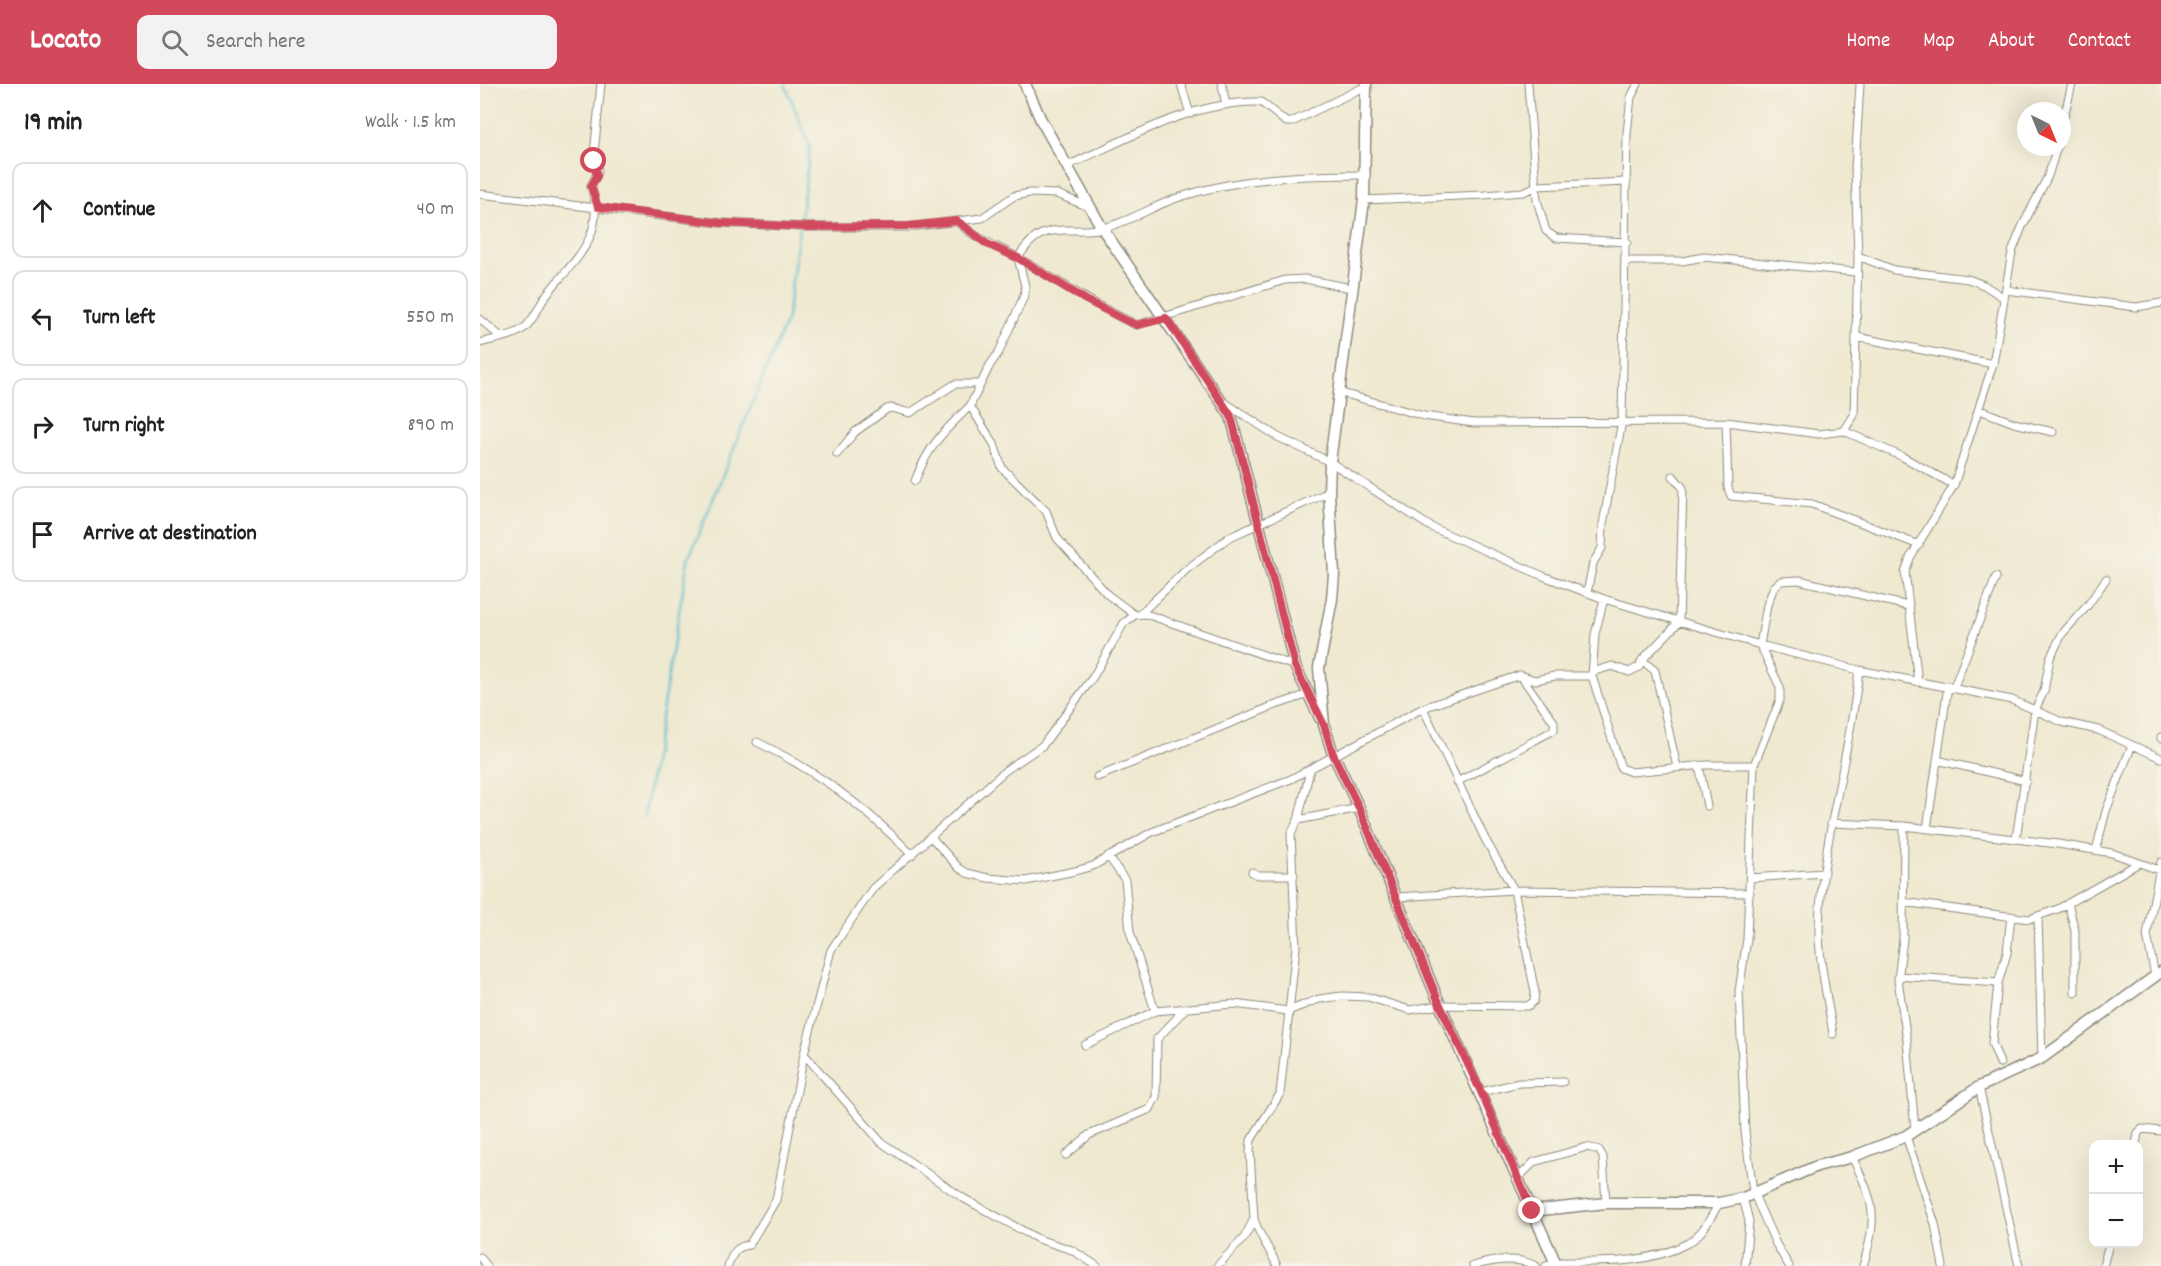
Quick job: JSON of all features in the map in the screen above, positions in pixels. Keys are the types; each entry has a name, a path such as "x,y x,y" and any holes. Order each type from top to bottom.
{"street":[{"path":"480,343 527,326 547,296 582,255 598,207 591,186 598,172 594,154 601,84"},
{"path":"1024,84 1041,120 1102,228 1166,318 1231,416 1261,525 1295,666 1324,725 1333,754 1359,808 1440,1005 1481,1092 1553,1265 1623,1262 1661,1254 1694,1238 1708,1222 1719,1203"},
{"path":"1181,84 1190,114"},
{"path":"1222,84 1226,105"},
{"path":"1528,84 1537,200 1549,235 1556,238 1627,242"},
{"path":"1587,592 1593,563 1602,548 1603,524 1622,421 1627,242 1627,133 1631,97 1638,84"},
{"path":"1844,431 1854,415 1857,337 1855,272 1858,256 1855,168 1860,84"},
{"path":"2068,102 2072,84"},
{"path":"1067,166 1190,114 1226,105 1261,102 1286,122 1292,122 1366,85 1364,200 1330,462 1329,492 1334,574 1332,599 1319,668 1324,725"},
{"path":"1918,682 1905,572 1918,545 1954,485 1993,364 2012,252 2048,176 2054,156"},
{"path":"915,481 924,458 936,438 970,406 999,352 1024,296 1025,286 1018,258 1025,247 1039,236 1061,228 1102,228 1180,197 1248,181 1298,175 1366,175"},
{"path":"1364,200 1523,192 1537,186 1627,182"},
{"path":"480,194 721,223 806,227 909,226 982,218 1014,196 1030,193 1057,194 1090,207"},
{"path":"957,221 987,244 1018,258 1086,300 1137,325 1285,280 1305,279 1352,288"},
{"path":"1858,256 1894,270 1968,279 1984,285 2004,298"},
{"path":"1626,261 1682,261 1704,258 1855,272"},
{"path":"2006,290 2136,307 2161,303"},
{"path":"480,319 501,337"},
{"path":"1857,337 1993,364"},
{"path":"837,454 855,432 887,409 892,408 910,413 955,384 980,384"},
{"path":"1338,392 1424,416 1474,423 1726,422 1819,434 1844,431 1904,458 1954,485"},
{"path":"1222,400 1278,437 1330,462 1431,527 1543,576 1604,599 1760,645 1859,670 2012,700 2062,722 2098,730 2161,758"},
{"path":"970,406 994,444 1002,468 1046,511 1057,538 1108,595 1138,614 1146,614 1295,666"},
{"path":"1980,410 2014,423 2053,432"},
{"path":"1726,422 1728,488 1731,496 1812,504 1918,545"},
{"path":"930,836 959,868 967,873 988,878 1026,881 1084,869 1152,832 1262,791 1310,770 1333,754 1423,708 1520,675 1535,680 1555,676 1592,674 1612,666 1629,672 1639,667 1642,660 1679,622 1683,488 1673,476"},
{"path":"728,1266 735,1249 749,1245 776,1200 804,1054 831,950 873,888 1006,770 1043,745 1093,676 1124,623 1138,614 1187,569 1228,538 1261,525 1329,492"},
{"path":"1927,825 1951,687 1996,577"},
{"path":"2016,839 2036,710 2044,691 2050,657 2062,634 2088,605 2106,579"},
{"path":"1789,1266 1776,1244 1753,1192 1745,1131 1739,991 1747,939 1754,765 1780,700 1780,687 1760,645 1767,605 1774,587 1781,581 1798,580 1908,606"},
{"path":"1604,599 1595,634 1592,674 1622,768 1632,772 1700,765 1754,765"},
{"path":"1642,660 1655,671 1677,767"},
{"path":"1833,1034 1819,931 1831,823 1854,711 1859,670"},
{"path":"1457,782 1554,730 1554,722 1520,675"},
{"path":"1097,777 1273,705 1309,694"},
{"path":"1085,1045 1155,1011 1186,1008 1234,1004 1288,1011 1318,999 1342,996 1368,997 1410,1010 1440,1005 1528,1006 1534,1000 1535,992 1514,890 1457,782 1423,708"},
{"path":"757,742 798,762 880,821 912,855"},
{"path":"2096,850 2106,811 2132,745"},
{"path":"1937,760 2026,781"},
{"path":"1700,765 1707,806"},
{"path":"1277,1266 1270,1249 1257,1230 1254,1219 1250,1152 1251,1140 1280,1094 1296,947 1291,834 1298,820 1310,770"},
{"path":"1298,820 1359,808"},
{"path":"1532,1211 1606,1203 1719,1203 1743,1198 1817,1166 1852,1157 1911,1133 1979,1087 2042,1058 2158,974 2147,935 2160,866 2139,863 2096,850 1927,825 1918,828 1831,823"},
{"path":"1904,826 1903,939 1898,976 1911,1133 1935,1224 1943,1266"},
{"path":"1108,856 1125,880 1130,932 1155,1011"},
{"path":"1903,902 2029,919 2068,903 2139,863"},
{"path":"1252,872 1258,875 1294,875"},
{"path":"1750,878 1824,873"},
{"path":"1396,897 1514,890 1750,892"},
{"path":"2068,903 2075,931 2075,993"},
{"path":"2000,1063 1992,1042 1998,984 2007,953 2011,916"},
{"path":"2038,917 2042,1058"},
{"path":"1898,976 1998,984"},
{"path":"1066,1155 1089,1135 1150,1110 1156,1097 1157,1039 1186,1008"},
{"path":"804,1054 881,1142 912,1160 963,1198 1038,1239 1072,1250 1097,1266"},
{"path":"1481,1092 1519,1083 1563,1082"},
{"path":"1979,1087 2019,1266"},
{"path":"2137,1140 2138,1133 2142,1129 2161,1131"},
{"path":"1518,1178 1534,1162 1587,1147 1599,1150 1603,1157 1606,1203"},
{"path":"1852,1157 1870,1192 1873,1210 1873,1233 1863,1266"},
{"path":"1743,1198 1749,1221 1745,1266"},
{"path":"1217,1266 1244,1238 1254,1219"},
{"path":"2103,1266 2108,1248"},
{"path":"480,1257 487,1266"},
{"path":"1473,1266 1502,1260 1526,1261 1536,1266"}],"waterway":[{"path":"785,84 810,147 800,224"},
{"path":"644,817 688,560 787,319 799,229"}],"route":[{"path":"594,161 598,172 591,186 598,207 721,223 806,227 909,226 957,221 987,244 1018,258 1086,300 1127,321 1137,325 1166,318 1231,416 1261,525 1295,666 1324,725 1333,754 1359,808 1440,1005 1481,1092 1532,1211"}]}
